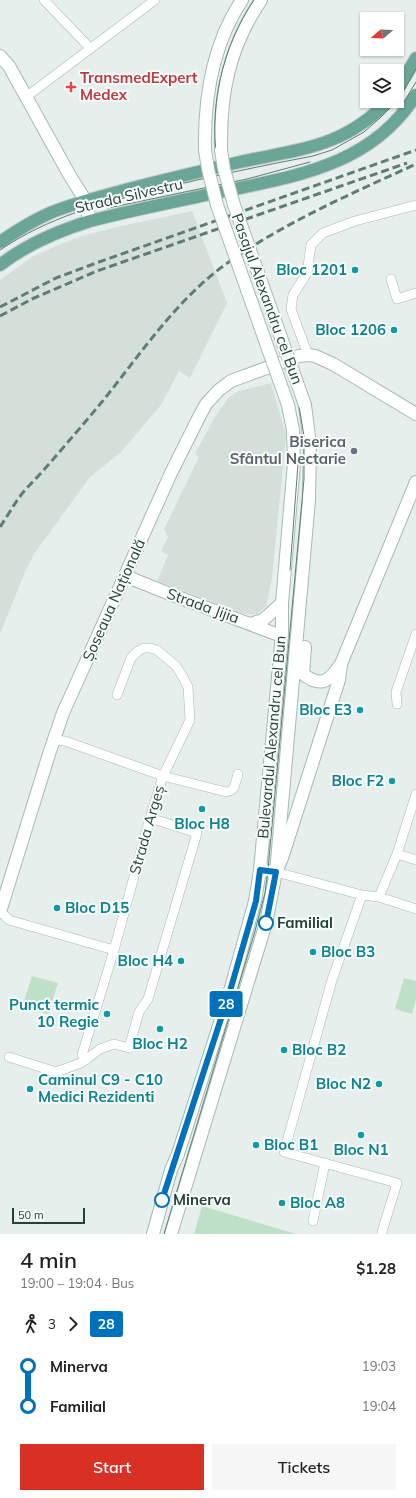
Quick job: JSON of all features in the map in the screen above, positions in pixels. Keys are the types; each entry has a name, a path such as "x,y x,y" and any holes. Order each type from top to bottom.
{"main road":[{"name":"Pasajul Alexandru cel Bun","path":"242,0 217,51 211,74 206,99 205,150 217,205 280,380 290,412 293,430 294,462 282,603"},
{"name":"Pasajul Alexandru cel Bun","path":"261,0 240,37 228,73 222,101 221,150 224,169 234,205 305,406 310,445 309,500 300,606"},
{"path":"0,56 9,66 82,195 90,220"},
{"path":"404,78 416,58"},
{"name":"Strada Silvestru","path":"0,265 24,248 46,237 71,226 90,220 274,181 330,165 362,148 379,136 398,120 416,95"},
{"name":"Strada Silvestru","path":"0,242 19,229 50,214 84,201 170,179 316,146 335,139 366,122 381,108"},
{"path":"308,355 315,356 333,364 416,414"},
{"name":"Șoseaua Națională","path":"0,911 54,740 64,714 171,473 206,404 218,390 231,381 299,356 308,355"},
{"name":"Bulevardul Alexandru cel Bun","path":"276,872 282,858 339,680 341,664 416,482"},
{"name":"Strada Jijia","path":"125,576 276,634 282,634"},
{"path":"250,624 263,620 282,603"},
{"name":"Bulevardul Alexandru cel Bun","path":"153,1234 171,1170 178,1154 230,991 256,901 282,634 282,603"},
{"path":"300,606 306,619 303,674 311,681 323,682 332,678 341,664"},
{"name":"Bulevardul Alexandru cel Bun","path":"171,1234 266,923 276,872 300,606"},
{"path":"260,870 276,872"}],"street":[{"path":"44,0 90,48"},
{"path":"26,97 154,0"},
{"path":"308,355 292,309 293,295 307,273 311,245 324,233 355,221 416,205"},
{"path":"391,279 397,299 416,293"},
{"path":"397,704 396,692 416,634"},
{"path":"117,695 130,658 144,648 157,650 176,666 188,687 190,720 163,776 226,792 234,788 238,774"},
{"name":"Strada Argeș","path":"54,740 66,741 163,776 114,950 82,1055 86,1060"},
{"path":"379,896 397,854 416,794"},
{"path":"8,1057 56,1072 81,1064 100,1049 114,1044 129,1048 139,1012 148,999 197,833 150,818"},
{"path":"397,854 416,860"},
{"path":"276,872 362,895 379,896 416,909"},
{"path":"362,895 332,980 284,1152 397,1183 382,1232"},
{"path":"0,911 9,920 114,950"},
{"path":"313,1221 325,1163"}],"shaded area":[{"path":"192,211 227,303 190,378 179,371 161,405 121,452 90,477 34,554 25,572 0,634 0,280 32,257 82,236"},
{"path":"271,383 286,435 272,578 266,606 257,614 245,614 157,581 168,555 161,551 168,537 164,529 199,457 195,454 212,422 228,398 239,391"}],"green space":[{"path":"32,976 58,983 48,1014 22,1007"},
{"path":"404,978 416,981 416,1000 412,1014 395,1009"},
{"path":"202,1206 296,1234 194,1234"}],"tram line":[{"path":"164,1234 255,931 265,893 304,479 304,436 299,406 276,337 229,208 219,171 216,149 216,104 225,60 233,39 254,0"},
{"path":"0,250 56,220 94,206 175,185 313,156 332,150 364,132 380,118 399,99 416,69"},
{"path":"404,102 416,82"},
{"path":"108,208 247,179 310,162"},
{"path":"290,570 298,464"}],"railway":[{"path":"0,307 56,278 416,150"},
{"path":"0,316 32,299 97,271 407,163"},
{"path":"0,527 21,495 94,412 159,329 190,295 208,279 226,264 271,235 343,198 416,164"}],"bus line":[{"name":"28","path":"162,1200 230,991 256,901 260,870 276,872 271,905 266,923"}],"place":[{"name":"TransmedExpert Medex","path":"71,87"},
{"name":"Bloc 1201","path":"355,270"},
{"name":"Bloc 1206","path":"394,330"},
{"name":"Biserica Sfântul Nectarie","path":"354,451"},
{"name":"Bloc E3","path":"360,710"},
{"name":"Bloc F2","path":"392,781"},
{"name":"Bloc H8","path":"202,809"},
{"name":"Bloc D15","path":"57,908"},
{"name":"Familial","path":"266,923"},
{"name":"Bloc B3","path":"313,952"},
{"name":"Bloc H4","path":"181,961"},
{"name":"Punct termic 10 Regie","path":"107,1014"},
{"name":"Bloc H2","path":"160,1029"},
{"name":"Bloc B2","path":"284,1050"},
{"name":"Bloc N2","path":"379,1084"},
{"name":"Caminul C9 - C10 Medici Rezidenti","path":"30,1089"},
{"name":"Bloc N1","path":"361,1135"},
{"name":"Bloc B1","path":"256,1145"},
{"name":"Minerva","path":"162,1200"},
{"name":"Bloc A8","path":"282,1203"}]}
